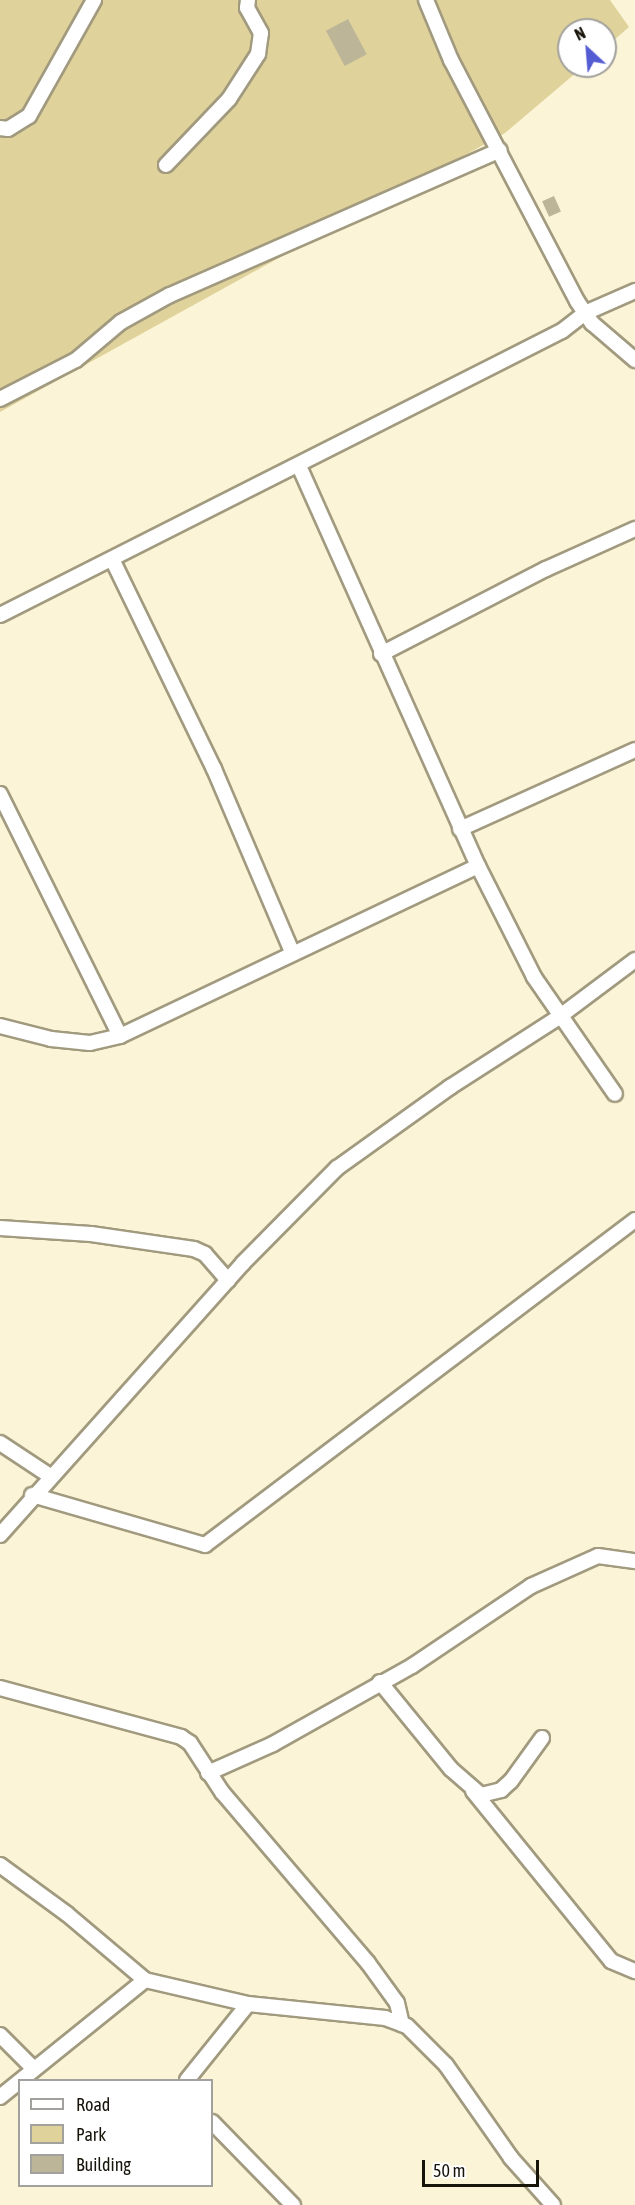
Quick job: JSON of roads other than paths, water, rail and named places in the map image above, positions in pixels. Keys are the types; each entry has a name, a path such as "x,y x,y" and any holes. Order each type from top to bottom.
{"street":[{"path":"0,128 8,129 29,116 94,0"},
{"path":"166,165 229,99 258,54 261,33 247,8 248,0"},
{"path":"426,0 451,60 501,150 585,313 635,360"},
{"path":"0,399 76,360 121,322 170,296 501,150"},
{"path":"0,615 113,561 562,331 585,313 635,291"},
{"path":"299,466 381,654 478,866 559,1017 615,1094"},
{"path":"381,654 546,569 635,529"},
{"path":"113,561 214,769 292,952"},
{"path":"460,829 635,750"},
{"path":"0,794 120,1036"},
{"path":"0,1026 51,1040 80,1042 120,1036 292,952 348,930 478,866"},
{"path":"0,1535 32,1495 228,1280 337,1168 450,1087 559,1017 635,960"},
{"path":"32,1495 205,1545 635,1220"},
{"path":"0,1228 91,1234 194,1249 205,1254 228,1280"},
{"path":"0,1443 50,1476"},
{"path":"208,1773 273,1744 412,1666 531,1586 598,1556 635,1562"},
{"path":"380,1682 473,1791 611,1961 635,1971"},
{"path":"0,1688 181,1737 190,1743 208,1773 368,1963 397,2003 402,2024"},
{"path":"473,1791 487,1796 501,1790 542,1738"},
{"path":"0,1865 67,1914 145,1980 248,2004 385,2018 402,2024 446,2065 511,2158 553,2205"},
{"path":"20,2079 145,1980"},
{"path":"188,2079 248,2004"},
{"path":"0,2035 33,2068"},
{"path":"0,2097 18,2081"},
{"path":"213,2123 293,2205"}]}
